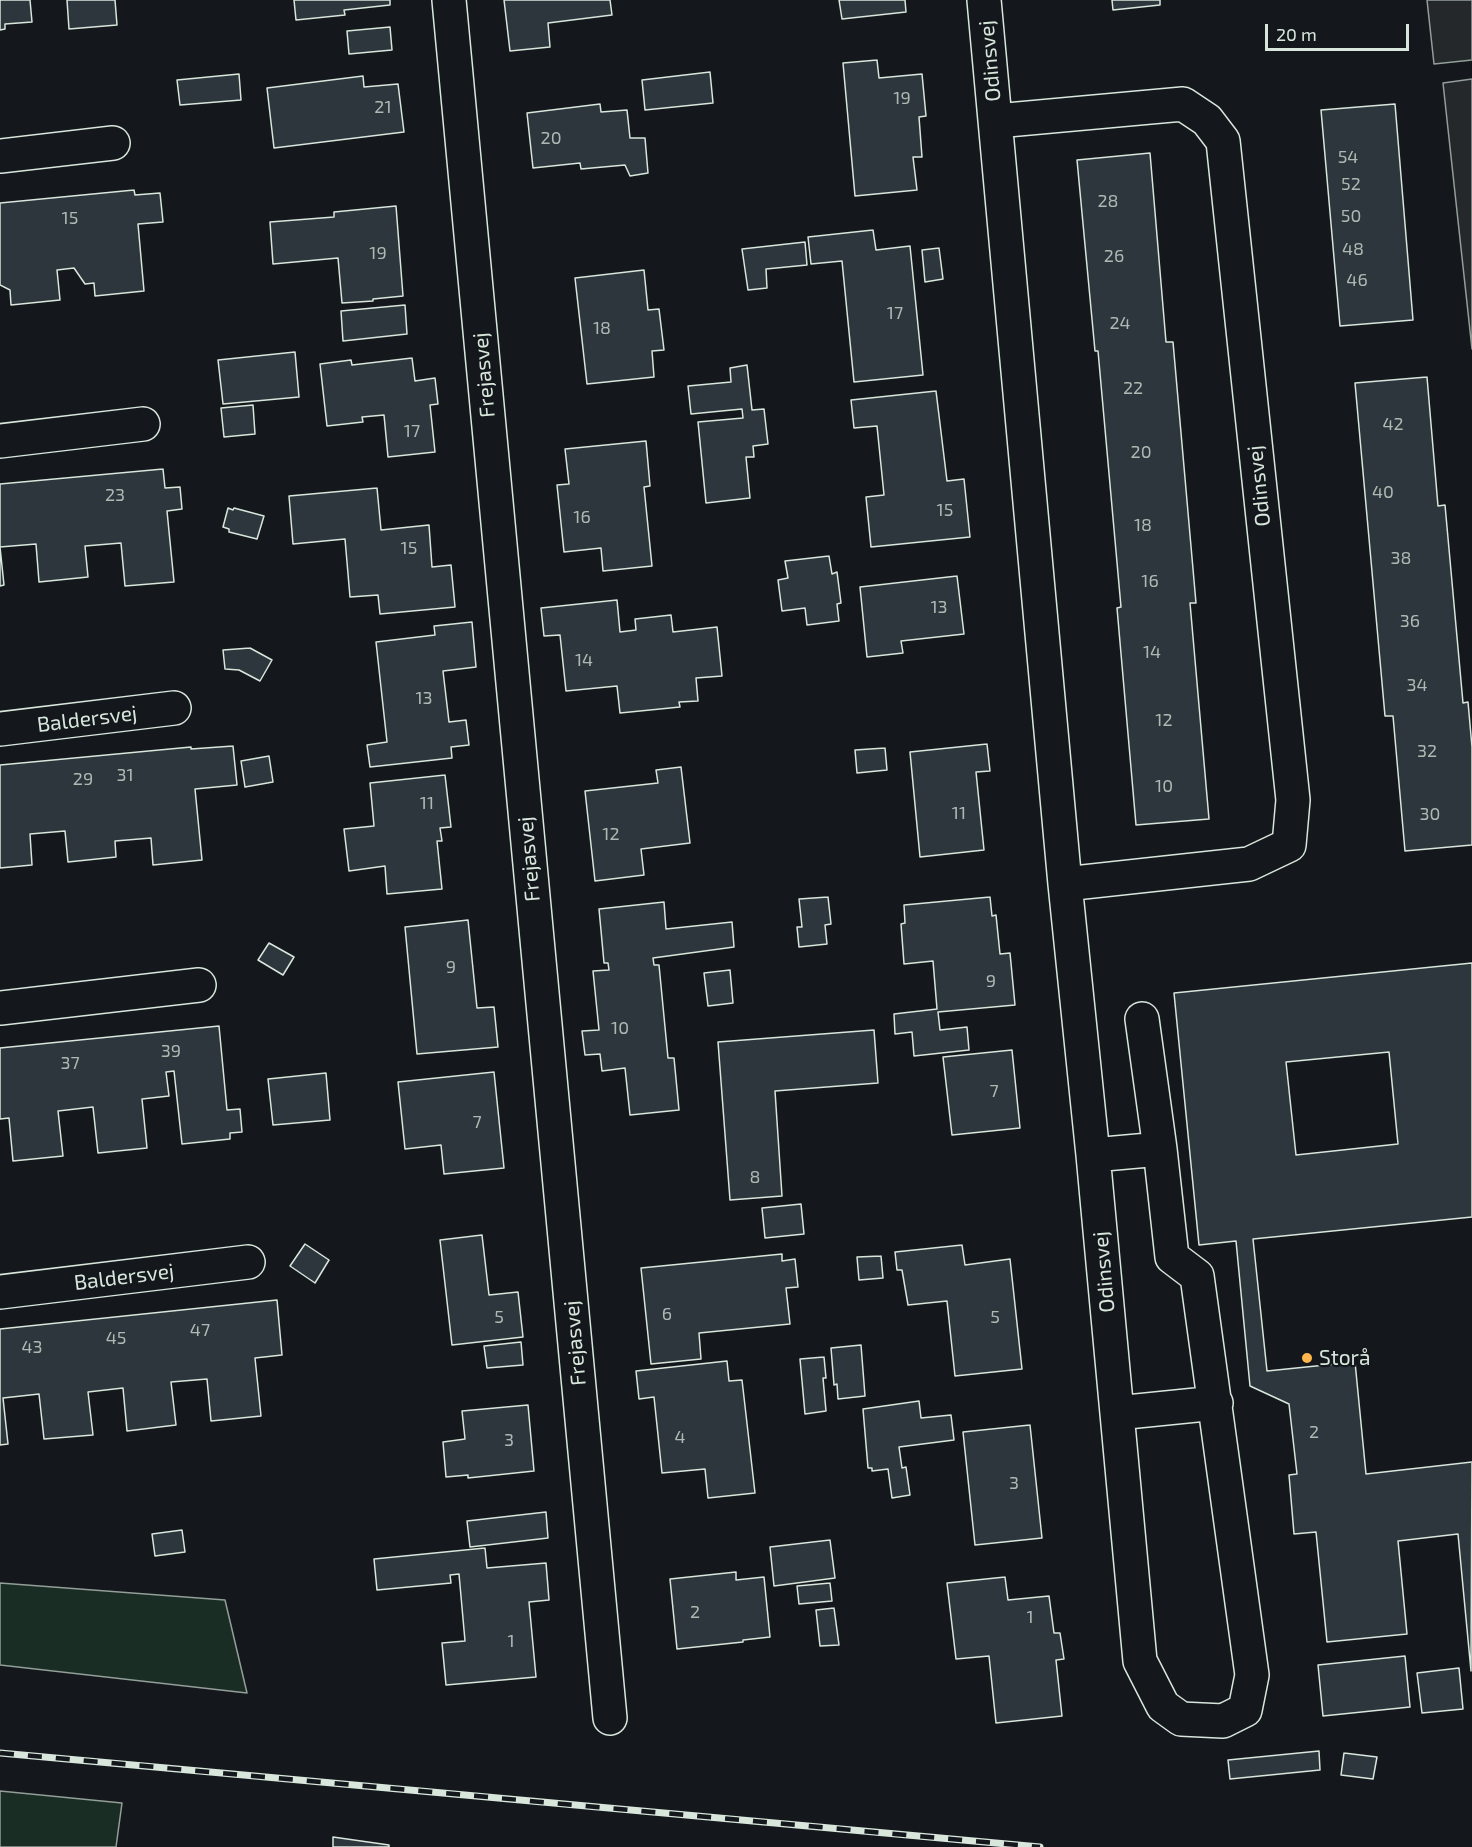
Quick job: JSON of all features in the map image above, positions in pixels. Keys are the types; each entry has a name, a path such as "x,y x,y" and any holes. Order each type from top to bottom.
{"street":[{"name":"Frejasvej","path":"449,0 610,1718"},
{"name":"Odinsvej","path":"984,0 1065,884 1093,1155 1140,1661 1163,1706 1181,1719 1222,1721 1245,1710 1252,1675 1216,1403"},
{"name":"Odinsvej","path":"996,121 1183,104 1207,120 1223,141 1293,800 1289,845 1249,864 1065,884"},
{"path":"0,156 113,143"},
{"path":"0,441 143,424"},
{"name":"Baldersvej","path":"0,729 174,708"},
{"path":"0,1008 199,985"},
{"path":"1117,1413 1216,1403 1197,1276 1172,1257 1142,1019"},
{"path":"1093,1155 1160,1149"},
{"name":"Baldersvej","path":"0,1292 248,1262"}],"green space":[{"path":"0,1583 225,1600 247,1693 0,1665"},
{"path":"0,1791 122,1803 116,1847 0,1847"}],"shaded area":[{"path":"1427,0 1472,0 1472,60 1434,64"},
{"path":"1472,79 1472,349 1443,83"}],"building":[{"path":"0,0 30,0 32,22 5,24 5,29 0,30"},
{"path":"67,0 115,0 117,25 69,29"},
{"path":"294,0 390,0 390,5 344,10 345,15 296,20"},
{"path":"504,0 610,0 612,15 548,23 550,47 510,51"},
{"path":"839,0 905,0 906,12 842,19"},
{"path":"1112,0 1160,0 1160,5 1113,10"},
{"path":"390,27 392,50 349,54 347,31"},
{"path":"877,60 879,78 922,74 926,116 919,117 922,157 913,157 917,190 855,196 843,63"},
{"path":"710,72 713,103 645,110 642,80"},
{"path":"239,74 241,100 180,105 177,80"},
{"path":"363,76 364,87 398,84 404,132 274,148 267,88"},
{"path":"600,104 601,112 627,110 630,138 645,138 648,173 630,176 625,165 581,169 580,163 533,168 527,113"},
{"path":"1395,104 1413,320 1340,326 1321,110"},
{"path":"1150,153 1166,342 1173,342 1196,603 1190,603 1209,819 1136,825 1117,608 1121,607 1098,351 1095,351 1077,160"},
{"path":"134,190 135,195 160,193 163,222 138,224 144,291 95,296 94,283 85,284 74,268 57,270 60,300 11,305 10,290 0,285 0,203"},
{"path":"396,206 403,296 342,303 338,258 273,264 270,222 334,217 334,212"},
{"path":"873,230 876,250 910,246 923,375 854,382 842,261 811,264 808,237"},
{"path":"805,242 807,265 766,269 767,288 748,290 742,249"},
{"path":"939,248 943,279 925,282 922,250"},
{"path":"644,270 648,310 659,309 664,350 652,351 654,377 587,384 575,278"},
{"path":"405,305 407,334 343,341 341,311"},
{"path":"295,352 299,397 223,404 218,360"},
{"path":"412,358 415,381 435,378 438,404 430,405 435,452 388,457 384,415 362,417 363,422 327,426 320,364 351,360 352,365"},
{"path":"747,365 752,410 764,409 768,444 753,446 754,457 746,457 750,498 706,503 698,422 743,418 742,409 691,414 688,386 731,382 730,368"},
{"path":"1427,377 1438,506 1445,505 1463,703 1468,702 1472,747 1472,845 1405,851 1393,716 1385,716 1355,383"},
{"path":"936,391 947,481 964,479 970,537 871,547 866,497 884,495 877,426 854,428 851,400"},
{"path":"253,405 255,434 224,437 221,408"},
{"path":"646,441 650,486 644,487 652,566 603,571 601,548 564,552 557,485 569,484 565,449"},
{"path":"163,469 165,488 180,487 182,509 167,511 174,582 125,586 121,543 85,546 88,577 39,582 36,544 0,547 0,484"},
{"path":"377,488 381,530 429,525 432,567 451,565 455,607 380,614 378,595 350,597 345,539 293,544 289,496"},
{"path":"228,508 264,516 257,539 229,532 229,529 223,527"},
{"path":"0,547 4,585 0,586"},
{"path":"829,556 832,574 837,572 841,603 837,604 839,621 807,625 805,608 782,611 778,580 788,578 785,561"},
{"path":"957,576 964,634 901,641 903,653 867,657 860,587"},
{"path":"617,600 620,632 636,630 635,619 671,615 673,632 717,627 722,676 696,678 698,701 679,702 680,707 620,713 617,686 566,691 560,635 544,636 541,608"},
{"path":"472,622 476,667 443,671 449,722 466,720 469,745 451,747 452,758 370,767 367,745 387,742 376,642 435,635 434,626"},
{"path":"250,648 272,660 260,681 239,670 225,669 223,650"},
{"path":"987,744 990,771 976,772 984,850 920,857 910,752"},
{"path":"233,746 237,785 195,789 202,860 153,865 151,838 115,841 116,857 68,862 65,831 30,834 32,865 0,868 0,765 191,747 191,749"},
{"path":"885,748 887,770 857,773 855,750"},
{"path":"269,756 273,782 245,787 241,761"},
{"path":"681,767 690,843 641,849 644,875 595,881 585,791 658,783 656,770"},
{"path":"445,775 451,827 440,828 442,841 437,841 442,889 387,894 385,866 349,871 344,829 374,826 370,783"},
{"path":"828,897 831,924 825,925 827,944 799,947 797,927 802,927 799,899"},
{"path":"990,897 992,916 996,915 1000,954 1010,953 1015,1005 938,1012 940,1030 967,1027 969,1050 914,1056 912,1032 895,1034 894,1014 937,1009 933,961 904,964 901,924 905,923 904,905"},
{"path":"664,902 666,929 732,922 734,947 653,958 654,965 659,965 668,1058 674,1058 679,1110 630,1115 625,1068 602,1071 600,1054 585,1055 582,1031 599,1030 593,971 609,970 608,963 604,963 599,909"},
{"path":"468,920 477,1008 494,1007 498,1047 417,1054 405,927"},
{"path":"269,943 294,957 283,975 258,960"},
{"path":"1472,963 1472,1217 1253,1239 1267,1371 1355,1362 1366,1474 1472,1462 1471,1671 1458,1534 1398,1541 1407,1634 1327,1642 1316,1532 1294,1534 1289,1475 1297,1474 1289,1404 1250,1386 1236,1241 1199,1245 1174,993","holes":["1389,1052 1398,1144 1296,1155 1286,1062"]},
{"path":"730,970 733,1003 708,1006 704,973"},
{"path":"219,1026 227,1110 240,1109 242,1132 230,1133 230,1139 182,1144 174,1071 166,1072 169,1096 142,1099 147,1148 98,1153 93,1107 58,1111 63,1156 13,1161 9,1118 0,1119 0,1048"},
{"path":"874,1030 878,1083 775,1091 782,1196 730,1200 718,1042"},
{"path":"1012,1050 1020,1128 952,1135 943,1057"},
{"path":"494,1072 504,1168 444,1174 441,1145 405,1149 398,1082"},
{"path":"326,1073 330,1120 273,1125 268,1079"},
{"path":"801,1204 804,1234 765,1238 762,1208"},
{"path":"482,1235 489,1295 518,1292 523,1337 452,1345 440,1240"},
{"path":"305,1244 329,1260 315,1283 290,1266"},
{"path":"962,1245 965,1265 1010,1259 1022,1369 955,1376 947,1301 908,1305 902,1270 897,1270 895,1252"},
{"path":"782,1254 782,1261 795,1259 798,1287 786,1288 790,1324 699,1333 701,1359 651,1364 641,1268"},
{"path":"881,1256 883,1278 859,1280 857,1257"},
{"path":"277,1300 282,1355 255,1358 261,1416 211,1421 207,1379 171,1382 176,1425 127,1431 123,1388 88,1392 93,1435 44,1439 39,1394 3,1398 8,1444 0,1445 0,1329"},
{"path":"521,1342 523,1365 487,1368 484,1346"},
{"path":"861,1345 865,1396 838,1399 837,1384 834,1385 831,1348"},
{"path":"824,1357 826,1411 805,1414 800,1359"},
{"path":"727,1361 729,1381 742,1380 755,1493 708,1498 705,1469 662,1473 654,1397 639,1399 636,1371"},
{"path":"919,1401 921,1418 951,1415 954,1440 899,1447 902,1468 906,1467 910,1495 892,1498 888,1469 872,1471 872,1468 868,1468 863,1409"},
{"path":"528,1405 534,1471 468,1478 468,1475 446,1477 443,1442 465,1439 462,1411"},
{"path":"1030,1425 1042,1538 975,1545 963,1432"},
{"path":"546,1512 548,1538 470,1547 467,1521"},
{"path":"182,1530 185,1552 155,1556 152,1534"},
{"path":"830,1540 835,1578 774,1586 770,1547"},
{"path":"485,1548 487,1568 546,1563 549,1600 529,1602 536,1677 446,1685 442,1643 465,1641 459,1574 450,1575 451,1583 377,1590 374,1559"},
{"path":"736,1572 736,1580 764,1577 770,1637 677,1649 670,1579"},
{"path":"1005,1577 1008,1600 1049,1596 1054,1633 1060,1633 1064,1659 1056,1660 1062,1716 996,1723 989,1656 956,1659 947,1583"},
{"path":"830,1583 832,1601 799,1604 797,1586"},
{"path":"834,1608 839,1645 820,1646 816,1610"},
{"path":"1405,1656 1410,1707 1323,1716 1318,1665"},
{"path":"1459,1668 1463,1709 1422,1713 1417,1673"},
{"path":"1319,1751 1320,1770 1230,1779 1228,1760"},
{"path":"1344,1753 1377,1757 1373,1779 1341,1775"},
{"path":"333,1837 389,1845 389,1847 333,1847"}],"railway":[{"path":"0,1753 1040,1847"}],"place":[{"name":"Storå","path":"1307,1358"}]}
